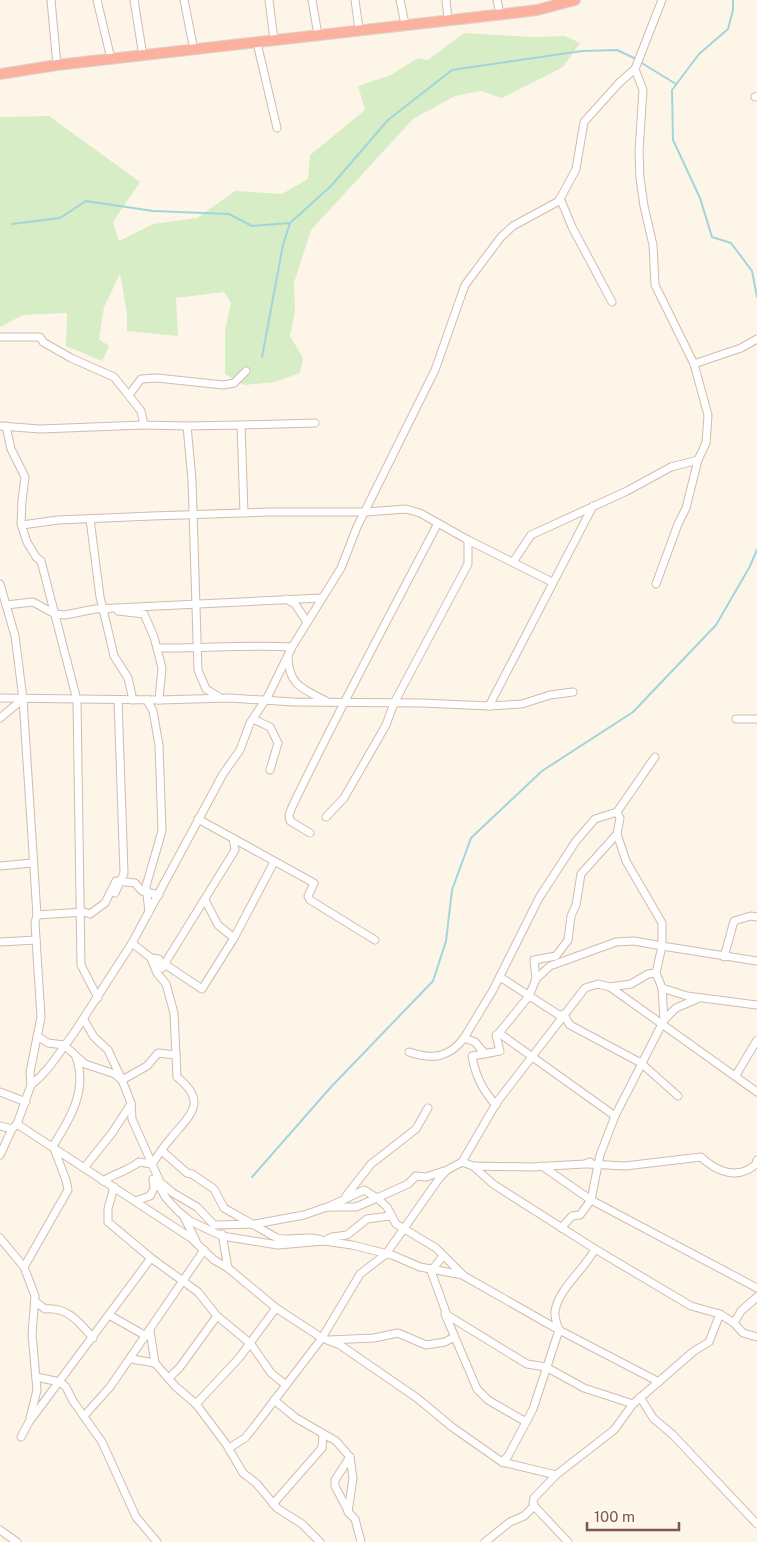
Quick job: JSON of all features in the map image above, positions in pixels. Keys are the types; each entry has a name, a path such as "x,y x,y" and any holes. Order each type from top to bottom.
{"highway":[{"path":"0,74 57,65 359,29 537,10 575,0"}],"street":[{"path":"51,0 57,65"},
{"path":"97,0 111,60"},
{"path":"134,0 143,56"},
{"path":"184,0 194,50"},
{"path":"269,0 274,40"},
{"path":"312,0 318,35"},
{"path":"355,0 359,29"},
{"path":"400,0 404,24"},
{"path":"446,0 448,19"},
{"path":"497,0 500,14"},
{"path":"31,1085 52,1064 84,1020 132,943 168,872 223,774 240,750 253,719 268,696 292,647 341,568 435,370 465,285 501,237 514,226 555,205 560,198 576,169 584,122 619,83 636,69 662,0"},
{"path":"257,42 277,128"},
{"path":"636,69 643,90 639,151 640,178 653,244 654,282 694,364 708,420 706,443 698,460 686,508 678,524 656,584"},
{"path":"560,198 572,227 612,302"},
{"path":"0,337 40,337 43,342 71,358 114,377 141,411 144,425"},
{"path":"694,364 735,350 757,339"},
{"path":"129,396 141,379 157,378 224,385 234,383 246,371"},
{"path":"98,998 81,964 77,700 41,562 28,542 22,525 25,477 11,449 3,426 40,429 144,425 187,426 315,423"},
{"path":"241,425 244,513"},
{"path":"187,426 192,480 198,670 206,689 221,698"},
{"path":"513,562 532,535 671,467 698,460"},
{"path":"489,706 593,506"},
{"path":"22,525 58,520 244,513 366,512 406,509 420,513 468,540 552,582"},
{"path":"90,520 103,609 114,656 128,678 134,700"},
{"path":"310,834 290,821 289,815 316,755 346,702 438,522"},
{"path":"326,818 344,798 386,725 394,702 468,564 468,540"},
{"path":"0,584 15,636 23,699 32,863 38,915 36,940 41,1001 30,1072 31,1085 26,1102 0,1155"},
{"path":"6,605 33,602 55,614 65,615 103,609 321,598"},
{"path":"286,599 295,604 306,622"},
{"path":"103,609 144,614 157,648 163,675 159,700"},
{"path":"157,648 198,648 247,644 292,647"},
{"path":"288,655 289,673 300,688 328,702"},
{"path":"195,698 203,683"},
{"path":"0,698 159,700 221,698 489,706 522,704 550,695 573,692"},
{"path":"0,718 23,699"},
{"path":"115,893 121,882 123,866 118,700"},
{"path":"147,700 153,710 158,745 162,831 145,892 149,912"},
{"path":"253,719 270,727 278,743 270,770"},
{"path":"736,719 757,719"},
{"path":"409,1052 428,1059 455,1050 500,977 539,898 576,842 594,819 617,812 655,757"},
{"path":"617,812 620,818 617,834 626,862 662,923 662,946 656,973 662,988 663,1022"},
{"path":"198,819 314,883 308,898 313,903 375,940"},
{"path":"536,979 534,960 556,956 568,940 570,916 576,904 581,874 608,841 617,834"},
{"path":"162,968 235,850 233,838"},
{"path":"162,968 166,965 202,989 234,938 274,862"},
{"path":"0,866 32,863"},
{"path":"38,915 90,914 105,903 116,881 135,883 145,892 158,895"},
{"path":"205,900 218,925 234,938"},
{"path":"724,957 734,921 751,916 757,917"},
{"path":"0,942 36,940"},
{"path":"496,1105 475,1075 472,1056 500,1051 496,1035 529,996 536,979 550,966 616,942 634,941 724,957 757,960"},
{"path":"132,943 151,958 157,972 166,984 174,1013 177,1077 190,1088 194,1101 190,1117 162,1151 153,1167 154,1188 150,1196 135,1201"},
{"path":"151,958 159,959 162,968"},
{"path":"610,987 631,984 648,974 656,973"},
{"path":"500,977 562,1016 570,1025 641,1064 678,1096"},
{"path":"327,1207 356,1207 408,1184 416,1176 426,1178 462,1162 496,1105 562,1016 585,988 591,984 602,984 610,987 663,1022 757,1092"},
{"path":"662,988 699,998 757,1005"},
{"path":"562,1228 572,1216 580,1215 591,1200 600,1155 615,1116 663,1022 676,1008 699,998"},
{"path":"84,1020 94,1037 112,1056 131,1103 132,1120 153,1167 166,1189 197,1208 208,1222 221,1226 250,1225 304,1215 364,1190 378,1198 387,1207 390,1216 396,1224 436,1248 464,1276 559,1330 659,1382"},
{"path":"499,1033 615,1116"},
{"path":"37,1036 48,1043 64,1045 85,1064 114,1074 122,1080"},
{"path":"464,1038 475,1042 484,1054"},
{"path":"736,1076 757,1040"},
{"path":"122,1080 147,1066 158,1053 176,1055"},
{"path":"53,1146 78,1102 80,1066 76,1056"},
{"path":"0,1092 26,1102"},
{"path":"84,1168 112,1133 131,1103"},
{"path":"345,1197 371,1164 416,1129 428,1108"},
{"path":"0,1126 15,1126 53,1146 197,1244 276,1308 325,1339 340,1345 417,1398 452,1427 502,1462 556,1474"},
{"path":"24,1267 68,1190 53,1146"},
{"path":"162,1151 188,1173 214,1189 224,1208 250,1225 286,1240 312,1237 324,1241 352,1245 406,1260 420,1267 464,1276"},
{"path":"588,1164 600,1155"},
{"path":"472,1166 542,1166 598,1163 625,1166 700,1156 707,1164 730,1174 746,1172 756,1164 757,1160"},
{"path":"103,1181 116,1172 130,1169 139,1162 153,1167"},
{"path":"462,1162 472,1166 492,1184 595,1250 691,1306 720,1314 734,1323 743,1333 757,1337"},
{"path":"542,1166 591,1200 757,1288"},
{"path":"153,1167 158,1185 166,1198 184,1216 222,1236 278,1245 324,1241 332,1237 347,1235 367,1219 390,1216"},
{"path":"229,1448 245,1438 325,1339 360,1274 386,1254 405,1229 420,1204 447,1170"},
{"path":"114,1187 108,1209 108,1222 151,1258 198,1292 217,1316 250,1344 271,1373 286,1385"},
{"path":"184,1216 197,1244"},
{"path":"221,1226 228,1268"},
{"path":"0,1238 24,1267 32,1284 36,1302 32,1334 36,1390 29,1422 22,1437"},
{"path":"84,1416 110,1387 131,1359 204,1250"},
{"path":"502,1462 533,1409 559,1330 555,1310 564,1291 588,1262 595,1250"},
{"path":"431,1268 443,1256"},
{"path":"29,1422 151,1258"},
{"path":"431,1268 445,1314 477,1389 488,1400 526,1422"},
{"path":"734,1323 741,1311 757,1297"},
{"path":"36,1302 45,1309 55,1308 76,1318 93,1338"},
{"path":"196,1404 250,1344 276,1308"},
{"path":"445,1314 515,1358 528,1364 546,1367 584,1388 633,1404"},
{"path":"568,1542 534,1506 534,1498 556,1474 614,1430 640,1397 694,1351 709,1342 720,1314"},
{"path":"109,1316 148,1334 156,1363 196,1404 229,1448 243,1473 256,1483 273,1504 302,1524 320,1542"},
{"path":"169,1378 190,1356 217,1316"},
{"path":"325,1339 374,1338 398,1333 426,1345 445,1342 454,1337"},
{"path":"131,1359 156,1363"},
{"path":"36,1377 60,1382 66,1387 102,1442 136,1517 157,1542"},
{"path":"640,1397 653,1418 673,1435 757,1524"},
{"path":"274,1400 296,1418 336,1441 350,1457 353,1478 348,1512"},
{"path":"273,1504 322,1448 322,1434"},
{"path":"350,1457 335,1480 335,1486 348,1512 354,1519 361,1542"},
{"path":"485,1542 510,1522 524,1516 534,1506"},
{"path":"0,1530 16,1542"}],"green space":[{"path":"464,33 531,37 565,36 580,43 563,67 502,98 481,91 455,96 413,119 311,230 294,283 295,312 290,336 303,358 300,373 275,382 244,385 225,374 225,330 231,303 224,292 176,298 178,336 127,331 127,313 120,274 104,307 99,339 109,346 102,361 66,346 67,313 23,315 0,327 0,117 49,116 140,182 113,222 119,241 153,224 197,218 235,191 282,194 308,179 310,155 365,110 358,86 391,75 418,58 428,60"}],"waterway":[{"path":"733,0 733,10 728,29 699,54 672,90 673,140 700,198 712,237 731,243 752,271 757,297"},
{"path":"262,357 283,245 290,223 331,186 388,120 452,70 582,51 617,50 636,59"},
{"path":"640,62 676,84"},
{"path":"12,224 60,218 86,201 153,211 229,214 252,226 290,223"},
{"path":"252,1177 331,1087 433,981 446,941 452,890 471,838 542,771 633,712 716,625 749,568 757,550"}]}
